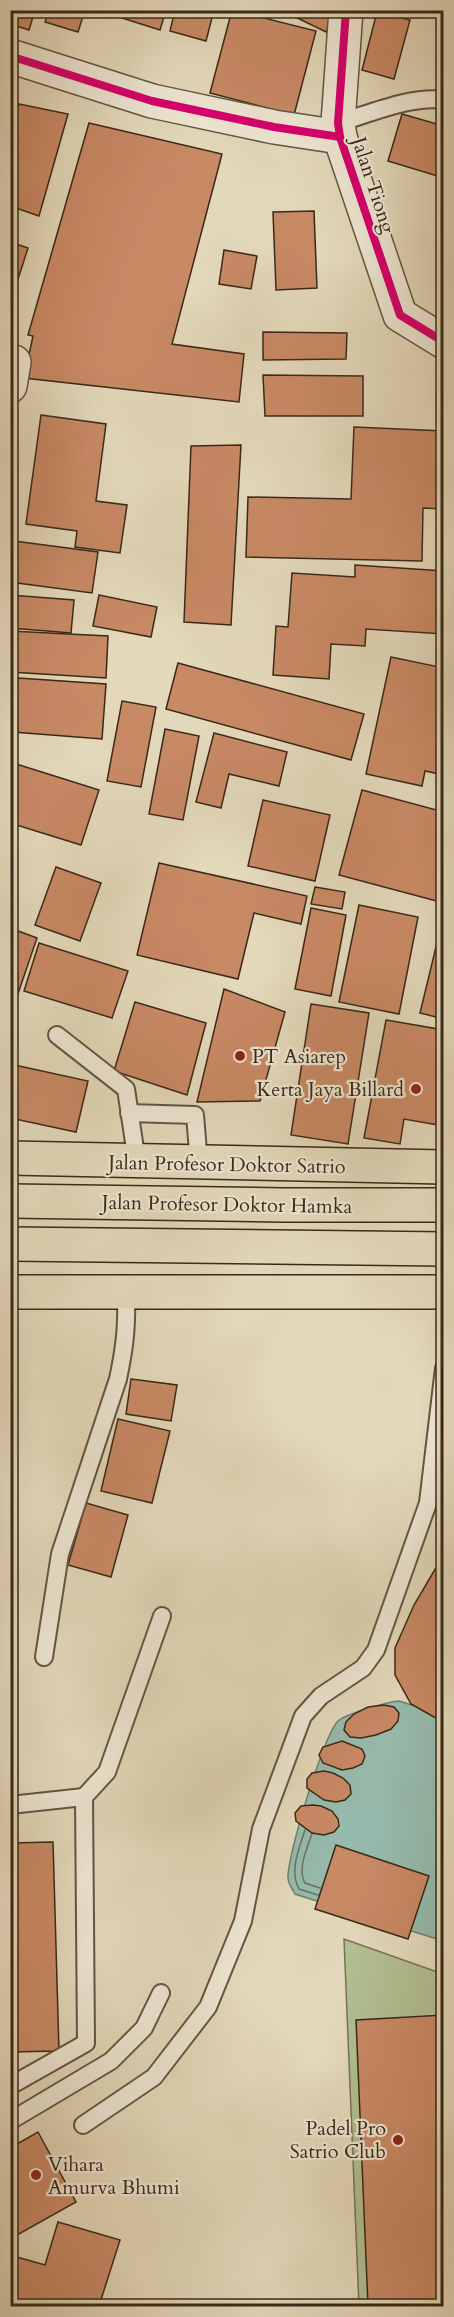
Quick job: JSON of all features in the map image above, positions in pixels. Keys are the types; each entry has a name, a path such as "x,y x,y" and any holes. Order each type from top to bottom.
{"main road":[{"name":"Jalan Profesor Doktor Satrio","path":"10,1158 440,1174"},
{"name":"Jalan Profesor Doktor Hamka","path":"10,1201 444,1205"},
{"path":"10,1244 444,1249"},
{"path":"407,1292 444,1278"},
{"path":"10,1292 444,1292"}],"street":[{"name":"Jalan Tiong","path":"346,10 339,130 400,315 444,342"},
{"path":"10,56 152,101 274,127 339,130"}],"lane":[{"path":"339,130 418,100 432,98 444,100"},
{"path":"57,1035 126,1089 137,1161"},
{"path":"129,1113 195,1115 199,1164"},
{"path":"44,1657 60,1554 118,1379 127,1329 126,1292"},
{"path":"83,2125 154,2077 208,2007 243,1921 261,1829 303,1716 321,1696 363,1668 375,1650 428,1503 444,1368"},
{"path":"10,1805 84,1797 107,1772 162,1616"},
{"path":"10,2086 86,2043 84,1797"},
{"path":"10,2121 111,2061 144,2028 161,1993"}],"shaded area":[{"name":"Padel Pro Satrio Club","path":"344,1939 443,1974 443,2306 359,2306"}],"water":[{"path":"399,1701 443,1715 443,1941 295,1894 288,1880 293,1846 316,1771 324,1748 338,1721 349,1715"}],"building":[{"path":"10,10 35,10 29,30 10,24"},
{"path":"49,10 85,10 78,32 45,22"},
{"path":"97,10 166,10 160,30"},
{"path":"175,10 214,10 206,41 170,31"},
{"path":"232,10 316,31 294,115 210,93"},
{"path":"281,10 336,10 326,32"},
{"path":"444,10 444,39 437,38"},
{"path":"377,12 410,20 394,79 362,70"},
{"path":"19,104 68,114 39,216 10,206 10,133"},
{"path":"402,114 444,126 444,178 388,161"},
{"path":"89,123 222,154 172,344 244,354 239,402 24,378 33,336 28,335"},
{"path":"314,211 317,288 276,290 273,212"},
{"path":"10,242 28,248 10,304"},
{"path":"224,250 257,256 251,289 219,284"},
{"path":"263,332 347,333 346,359 263,360"},
{"path":"263,375 363,376 363,416 265,416"},
{"path":"41,415 106,424 96,501 127,505 120,553 75,547 77,531 26,524"},
{"path":"354,427 444,431 443,509 423,508 422,561 246,557 248,497 351,499"},
{"path":"241,445 231,625 184,622 191,446"},
{"path":"14,541 98,552 92,593 10,582"},
{"path":"355,565 444,571 444,634 366,629 365,646 331,644 329,679 273,675 276,626 288,627 292,573 355,577"},
{"path":"10,595 74,600 71,633 10,628"},
{"path":"99,595 157,607 151,637 93,626"},
{"path":"10,631 108,636 106,678 10,672"},
{"path":"391,657 444,668 444,775 425,771 422,786 366,774"},
{"path":"178,663 364,714 351,760 166,709"},
{"path":"18,678 106,684 102,739 13,732"},
{"path":"122,701 156,707 141,787 107,781"},
{"path":"165,729 199,736 183,820 149,814"},
{"path":"214,733 287,752 279,786 229,774 221,808 196,802"},
{"path":"10,762 99,790 81,845 10,823"},
{"path":"362,790 444,812 444,903 339,875"},
{"path":"263,800 330,815 315,881 248,866"},
{"path":"159,863 307,896 301,924 254,913 238,979 137,955"},
{"path":"56,867 101,883 80,941 35,925"},
{"path":"315,887 345,892 342,909 311,904"},
{"path":"359,905 418,917 399,1014 339,1002"},
{"path":"311,908 346,915 331,996 295,989"},
{"path":"444,918 444,1019 420,1013"},
{"path":"10,928 37,938 10,1017"},
{"path":"39,943 128,971 112,1018 24,991"},
{"name":"PT Asiarep","path":"224,989 285,1012 260,1101 197,1102"},
{"path":"135,1002 206,1023 187,1095 114,1071"},
{"path":"311,1004 369,1013 348,1144 291,1135"},
{"path":"386,1020 444,1030 444,1126 404,1119 400,1144 364,1138"},
{"path":"10,1064 88,1081 76,1132 10,1118"},
{"path":"131,1379 177,1385 171,1421 126,1414"},
{"path":"118,1419 170,1431 152,1503 101,1491"},
{"path":"86,1503 128,1515 111,1577 68,1565"},
{"path":"444,1564 444,1719 434,1717 411,1704 395,1675 395,1648 414,1605 437,1566"},
{"path":"384,1705 394,1707 399,1713 398,1721 391,1729 361,1738 350,1737 344,1730 346,1722 354,1714 368,1707"},
{"path":"342,1741 362,1749 365,1756 362,1764 342,1770 323,1763 319,1755 323,1747"},
{"path":"324,1771 343,1778 350,1785 351,1794 345,1800 336,1802 324,1800 307,1788 307,1779 312,1773"},
{"path":"313,1805 332,1811 338,1819 339,1826 334,1832 324,1835 312,1833 296,1821 295,1813 301,1806"},
{"path":"53,1842 59,2051 10,2052 10,1843"},
{"path":"336,1845 429,1876 408,1939 315,1909"},
{"name":"Padel Pro Satrio Club","path":"444,2015 444,2306 368,2306 356,2020"},
{"name":"Vihara Amurva Bhumi","path":"38,2132 76,2202 10,2239 10,2148"},
{"path":"58,2222 120,2240 99,2306 10,2306 10,2255 45,2265"}],"cycle path":[{"path":"346,10 338,123 340,137 400,315 444,342"},
{"path":"10,56 152,101 274,127 340,137"}],"place":[{"name":"PT Asiarep","path":"240,1056"},
{"name":"Kerta Jaya Billard","path":"416,1089"},
{"name":"Padel Pro Satrio Club","path":"398,2140"},
{"name":"Vihara Amurva Bhumi","path":"36,2175"}]}
